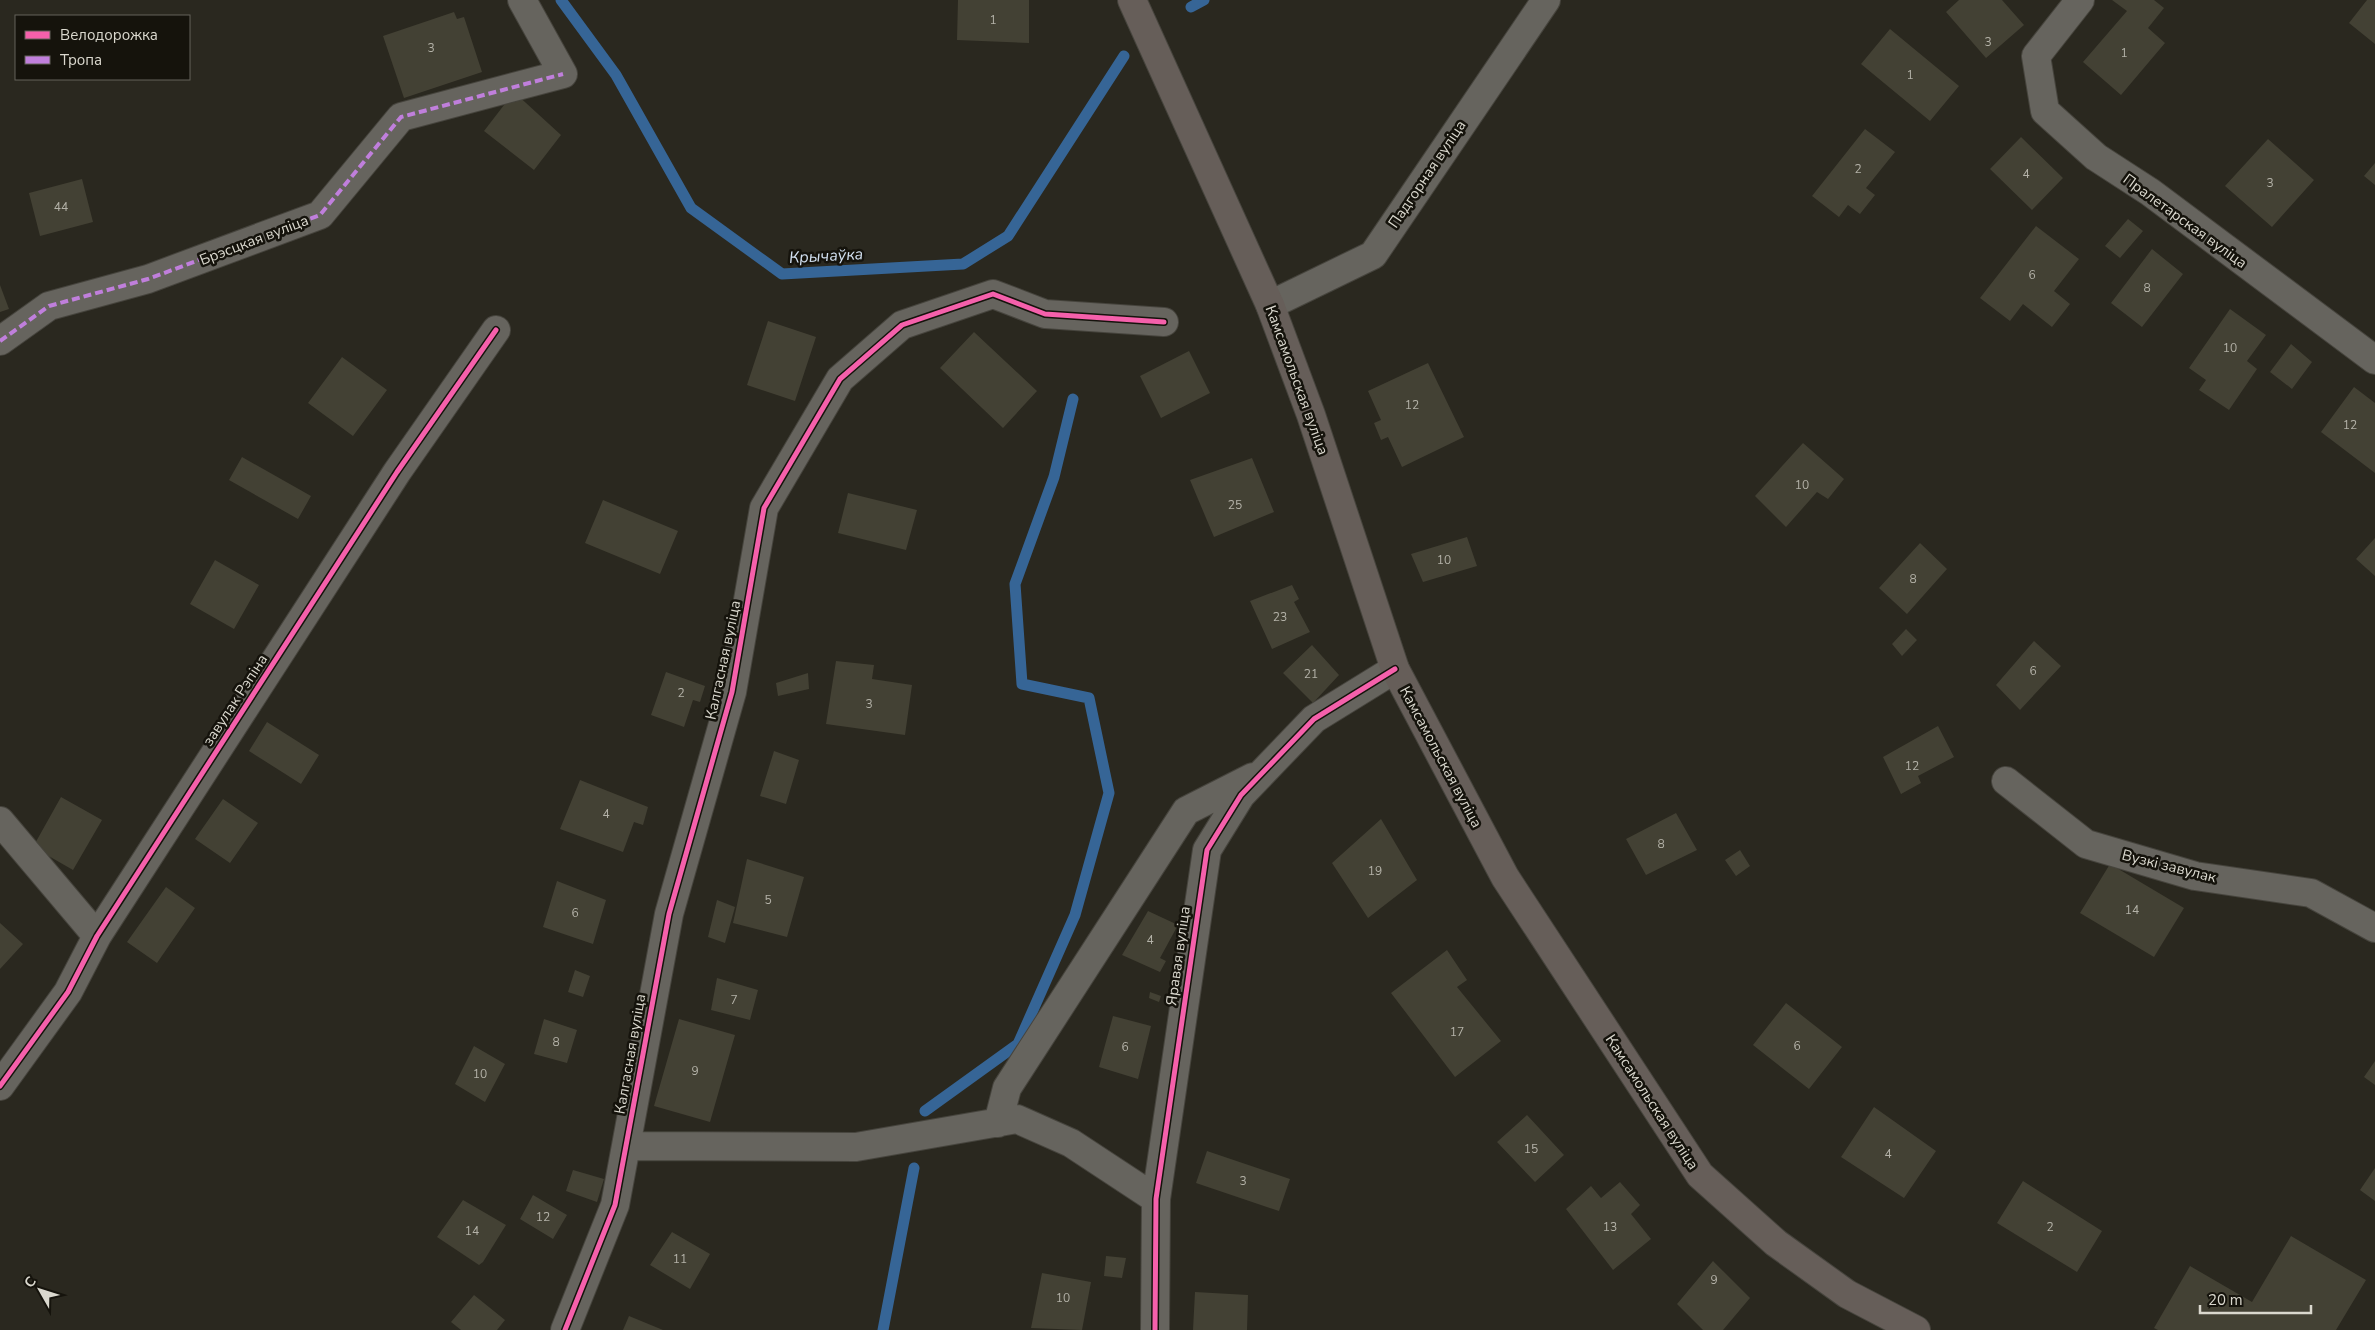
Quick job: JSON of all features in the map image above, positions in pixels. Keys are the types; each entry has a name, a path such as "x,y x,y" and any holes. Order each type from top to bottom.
{"main road":[{"name":"Камсамольская вуліца","path":"1132,0 1270,305 1311,414 1395,669 1505,877 1700,1175 1776,1243 1847,1294 1916,1330"}],"street":[{"name":"Брэсцкая вуліца","path":"0,341 48,306 148,279 320,215 401,117 563,74 522,0"},
{"name":"Падгорная вуліца","path":"1270,305 1373,255 1546,0"},
{"name":"Пралетарская вуліца","path":"2080,0 2036,56 2045,111 2089,151 2150,192 2375,360"},
{"name":"Калгасная вуліца","path":"565,1330 615,1205 668,914 732,692 764,508 840,378 902,325 993,294 1045,314 1164,322"},
{"name":"завулак Рэпіна","path":"0,1086 68,992 97,936 397,472 496,330"},
{"name":"Яравая вуліца","path":"1155,1330 1156,1199 1207,850 1241,795 1314,720 1395,669"},
{"path":"998,1123 1007,1088 1186,812 1266,770"},
{"name":"Вузкі завулак","path":"2006,781 2086,844 2195,876 2311,893 2375,928"},
{"path":"0,821 97,936"},
{"path":"626,1146 856,1147 1017,1119 1071,1143 1156,1199"}],"building":[{"path":"958,0 1029,0 1029,43 957,40"},
{"path":"1959,0 2002,0 2024,25 1986,58 1946,12"},
{"path":"2112,0 2154,0 2164,8 2148,28 2165,43 2121,95 2083,62 2127,11"},
{"path":"2367,0 2375,0 2375,44 2349,23"},
{"path":"454,12 457,19 464,17 482,72 404,98 383,36"},
{"path":"1890,29 1959,86 1930,121 1861,64"},
{"path":"514,92 561,135 534,170 484,131"},
{"path":"1865,129 1895,152 1866,188 1875,195 1860,214 1848,205 1839,217 1812,196"},
{"path":"2021,137 2063,178 2032,210 1990,169"},
{"path":"2268,139 2314,180 2272,227 2225,186"},
{"path":"2375,163 2375,185 2364,176"},
{"path":"82,179 93,222 40,236 29,193"},
{"path":"2128,219 2143,231 2120,258 2105,246"},
{"path":"2036,226 2079,259 2054,291 2070,304 2052,327 2023,304 2010,321 1980,298"},
{"path":"2152,249 2183,274 2142,327 2111,303"},
{"path":"0,285 9,309 0,312"},
{"path":"2230,309 2266,335 2247,361 2257,369 2229,410 2199,390 2206,380 2189,368"},
{"path":"768,321 816,337 795,401 747,385"},
{"path":"974,332 1037,391 1003,428 940,368"},
{"path":"2291,344 2312,362 2292,389 2270,372"},
{"path":"1189,351 1210,393 1161,418 1140,376"},
{"path":"342,357 387,390 353,436 308,403"},
{"path":"1428,363 1464,437 1402,467 1388,437 1381,440 1374,423 1381,420 1368,391"},
{"path":"2354,387 2375,403 2375,473 2321,432"},
{"path":"1803,443 1844,479 1828,499 1817,492 1786,527 1755,496"},
{"path":"242,457 311,496 298,519 229,480"},
{"path":"1252,458 1274,512 1214,537 1190,480"},
{"path":"848,493 917,510 906,550 838,533"},
{"path":"603,500 678,531 660,574 585,543"},
{"path":"1467,537 1477,566 1423,582 1411,554"},
{"path":"2375,538 2375,576 2356,559"},
{"path":"1920,543 1947,569 1907,614 1879,588"},
{"path":"215,560 259,585 234,629 190,604"},
{"path":"1292,585 1299,599 1294,602 1310,632 1272,649 1250,601"},
{"path":"1906,629 1917,640 1902,656 1892,644"},
{"path":"2034,641 2061,666 2020,710 1996,685"},
{"path":"1312,645 1339,675 1313,703 1283,673"},
{"path":"836,661 874,665 872,679 912,685 905,735 826,724"},
{"path":"666,672 705,686 700,702 693,700 684,727 651,715"},
{"path":"808,673 809,689 778,696 776,683"},
{"path":"267,722 319,755 301,784 249,751"},
{"path":"1938,726 1954,757 1918,776 1921,783 1901,794 1883,757"},
{"path":"774,751 799,760 786,804 760,796"},
{"path":"580,780 648,807 643,825 634,822 623,852 560,829"},
{"path":"61,797 102,820 73,870 33,847"},
{"path":"223,799 258,823 230,863 195,839"},
{"path":"1676,813 1697,850 1646,875 1626,839"},
{"path":"1381,819 1417,880 1368,918 1332,863"},
{"path":"1740,850 1750,866 1736,876 1725,860"},
{"path":"747,859 804,877 787,937 733,923"},
{"path":"2110,864 2184,908 2154,957 2080,913"},
{"path":"557,881 606,900 593,944 543,927"},
{"path":"166,887 195,908 157,963 127,942"},
{"path":"717,900 735,907 725,943 708,937"},
{"path":"1148,911 1178,925 1160,958 1166,961 1160,972 1122,955"},
{"path":"0,923 23,944 0,969"},
{"path":"1447,950 1467,980 1457,987 1501,1041 1455,1077 1391,993"},
{"path":"575,970 590,976 583,997 568,992"},
{"path":"717,978 758,990 750,1020 711,1010"},
{"path":"1150,992 1161,996 1159,1002 1149,998"},
{"path":"1786,1003 1842,1047 1809,1089 1753,1045"},
{"path":"1113,1016 1151,1026 1138,1079 1099,1067"},
{"path":"544,1019 577,1030 567,1063 534,1054"},
{"path":"679,1019 735,1035 710,1122 654,1106"},
{"path":"474,1046 505,1064 485,1102 455,1084"},
{"path":"2375,1061 2375,1085 2364,1077"},
{"path":"1874,1107 1936,1151 1904,1198 1841,1157"},
{"path":"1527,1115 1564,1155 1535,1182 1497,1142"},
{"path":"1207,1151 1290,1179 1279,1211 1196,1183"},
{"path":"2375,1168 2375,1201 2360,1190"},
{"path":"573,1170 604,1179 597,1202 566,1191"},
{"path":"2023,1181 2102,1231 2077,1272 1997,1223"},
{"path":"1620,1182 1640,1205 1631,1214 1651,1239 1613,1270 1566,1209 1591,1186 1601,1198"},
{"path":"533,1195 567,1215 553,1239 520,1219"},
{"path":"463,1200 506,1225 483,1262 479,1265 437,1237"},
{"path":"672,1232 710,1254 690,1289 650,1265"},
{"path":"2291,1236 2366,1280 2336,1330 2158,1330 2154,1328 2190,1266 2252,1302"},
{"path":"1106,1256 1126,1258 1122,1278 1104,1276"},
{"path":"1713,1261 1750,1298 1723,1330 1703,1330 1677,1304"},
{"path":"1042,1273 1091,1282 1082,1330 1031,1328"},
{"path":"1195,1292 1248,1295 1247,1330 1193,1330"},
{"path":"474,1295 505,1320 497,1330 461,1330 451,1322"},
{"path":"629,1316 663,1330 623,1330"}],"waterway":[{"name":"Крычаўка","path":"561,0 616,75 691,208 782,274 963,264 1008,236 1124,56"},
{"name":"Крычаўка","path":"1191,7 1204,0"},
{"path":"925,1111 1018,1044 1075,915 1109,793 1089,698 1022,684 1015,584 1054,477 1073,399"},
{"path":"883,1330 914,1168"}],"marked path":[{"path":"0,341 49,306 148,279 320,215 401,117 563,74"}],"cycle path":[{"path":"565,1330 615,1205 669,914 732,692 764,508 840,379 902,325 993,294 1045,314 1164,322"},
{"path":"0,1086 68,992 97,936 397,472 496,330"},
{"path":"1155,1330 1156,1199 1207,850 1241,795 1314,719 1395,669"}]}
